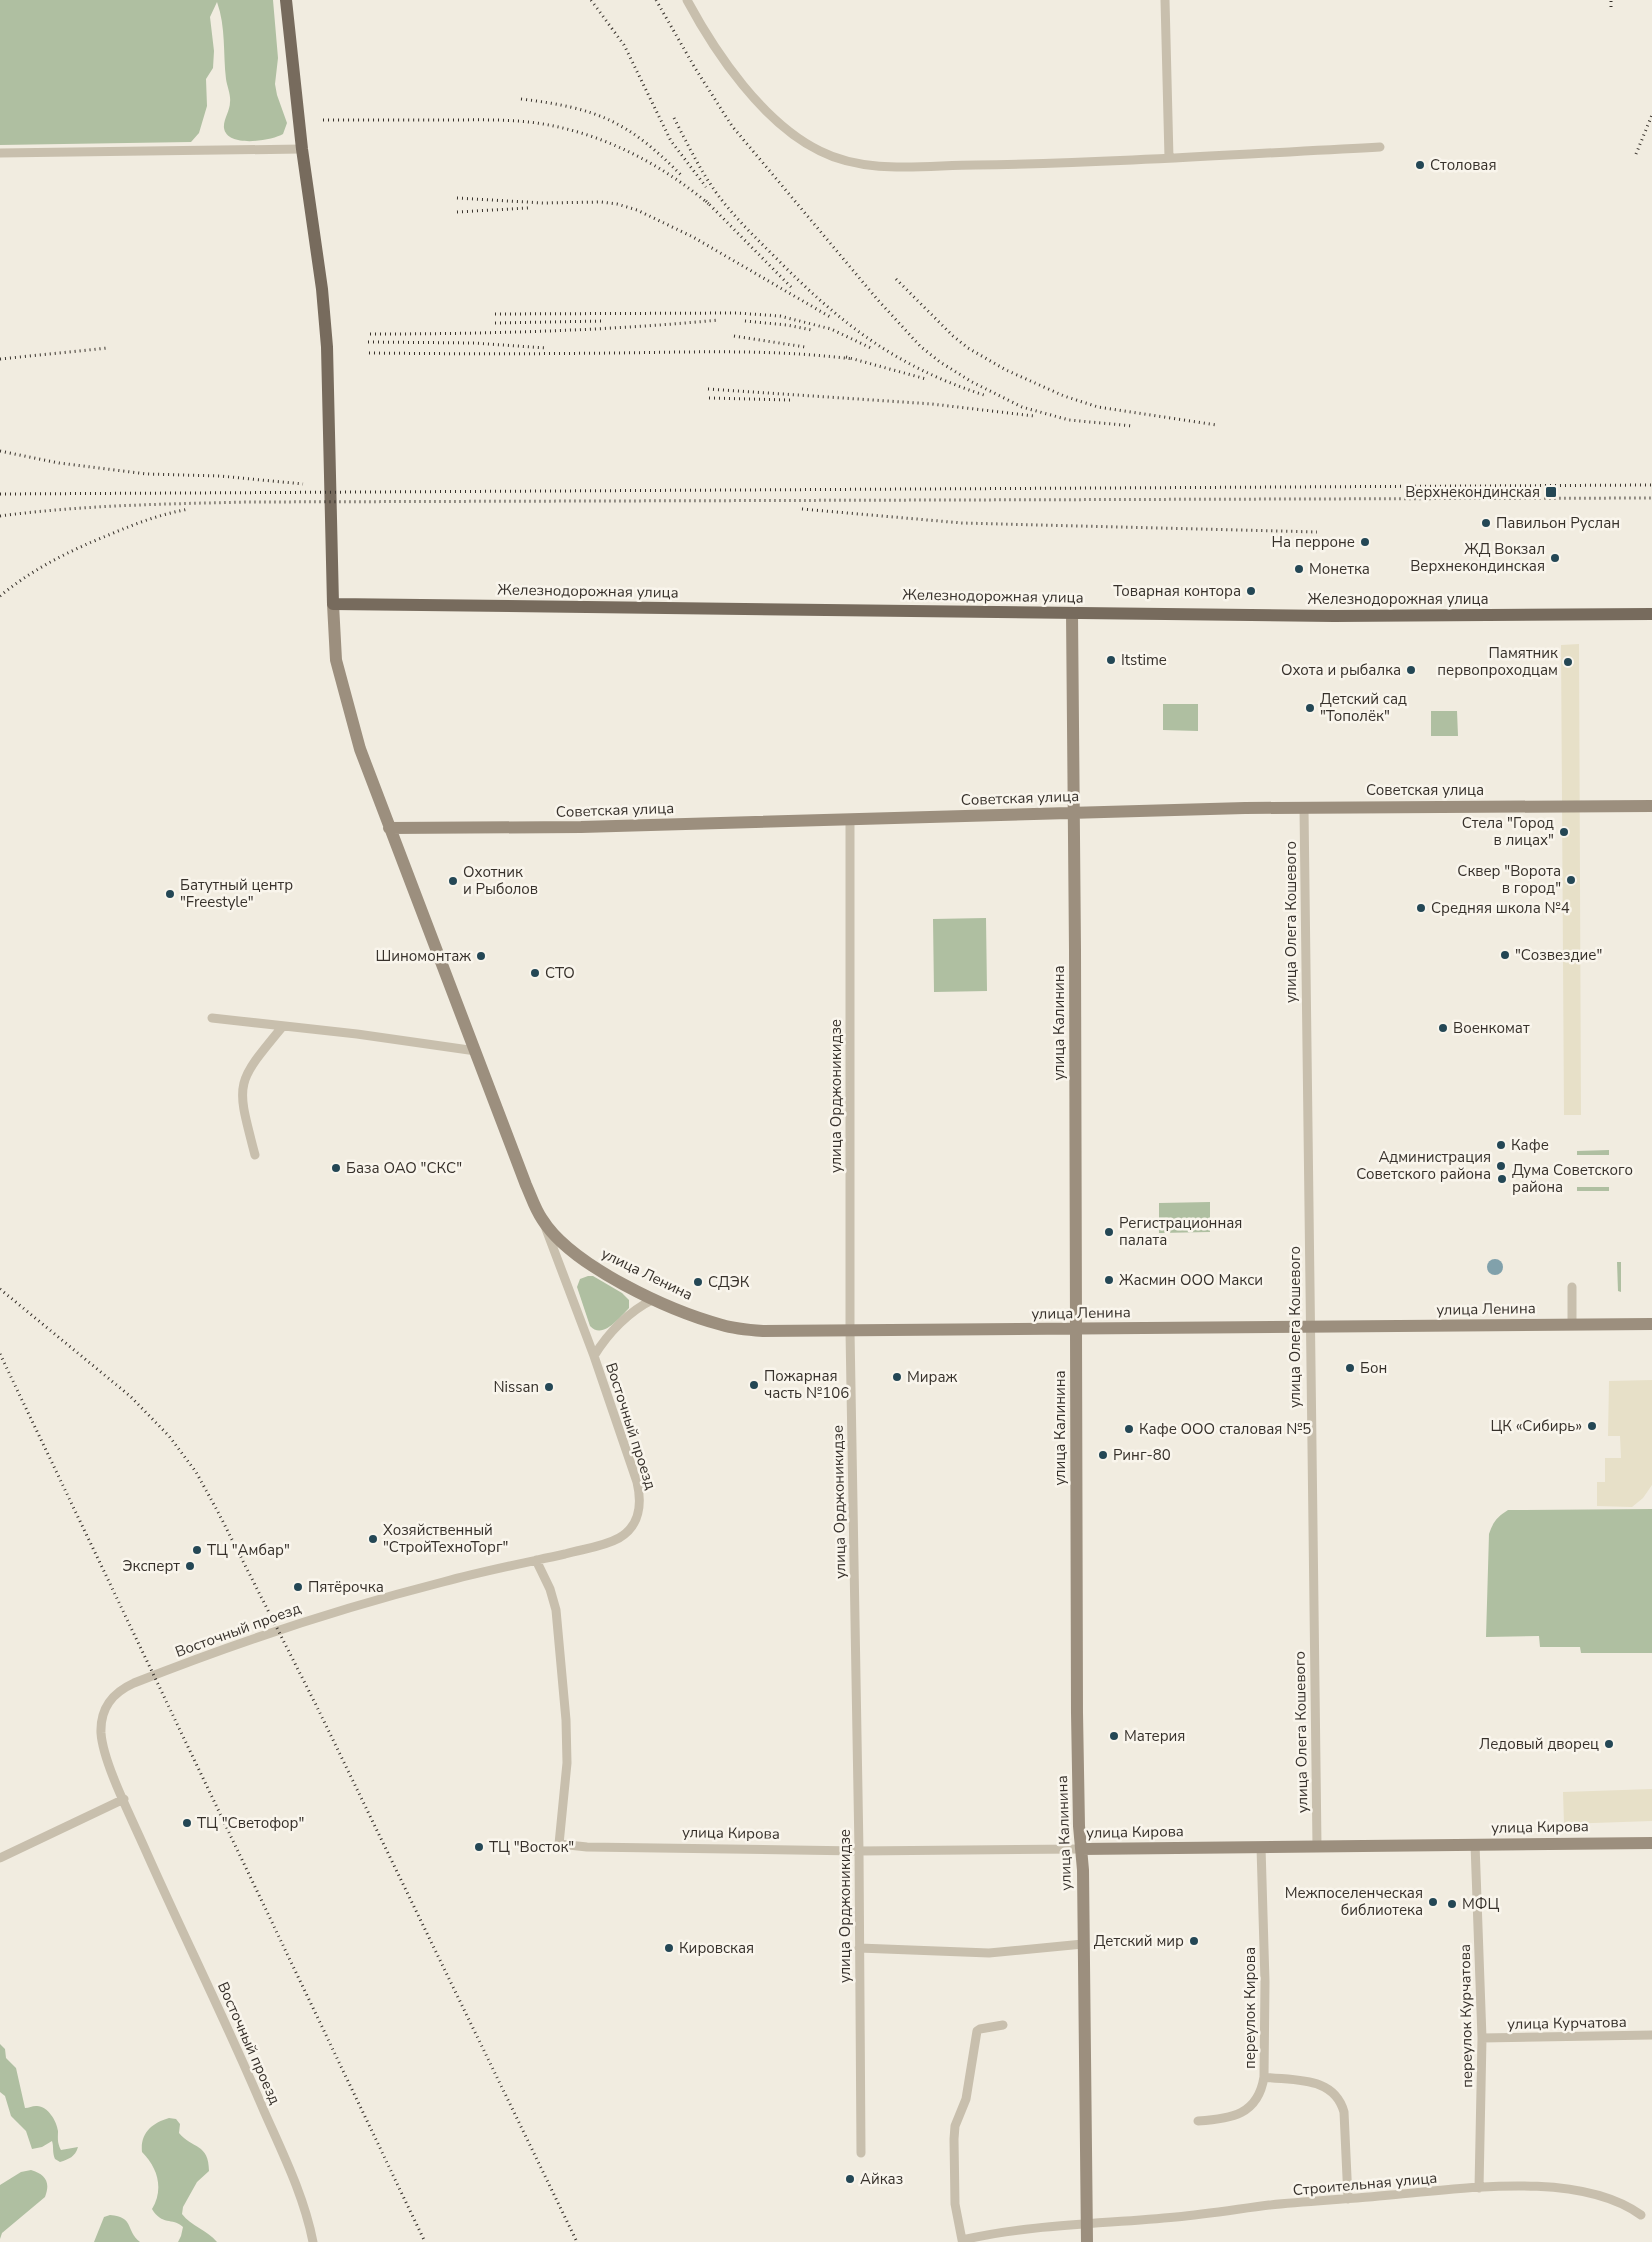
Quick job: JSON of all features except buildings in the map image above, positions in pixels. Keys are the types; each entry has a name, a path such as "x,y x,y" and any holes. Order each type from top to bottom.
{"main road":[{"path":"286,0 302,149 322,289 327,347 334,604"},
{"name":"Железнодорожная улица","path":"334,604 1334,616 1652,614"}],"street":[{"path":"687,0 714,47 764,106 789,129 813,147 836,157 857,163 888,166 1012,164 1380,147"},
{"path":"1165,0 1169,158"},
{"path":"0,153 302,149"},
{"name":"улица Ленина","path":"334,604 339,677 360,749 526,1185 542,1220 561,1241 577,1255 614,1278 654,1299 703,1319 735,1328 772,1332 1652,1324"},
{"name":"улица Калинина","path":"1072,613 1077,1713 1083,1944 1087,2242"},
{"name":"Советская улица","path":"389,828 526,828 1074,812 1304,808 1652,806"},
{"name":"улица Олега Кошевого","path":"1304,808 1317,1846"},
{"name":"улица Орджоникидзе","path":"850,820 850,1331 859,1851 861,2153"},
{"path":"212,1018 357,1034 476,1051"},
{"path":"255,1155 242,1102 242,1086 249,1068 283,1026"},
{"name":"Восточный проезд","path":"313,2242 304,2202 214,1995 124,1800 105,1754 101,1732 104,1710 107,1702 120,1690 277,1630 334,1612 444,1582 604,1544 629,1531 639,1513 640,1503 636,1482 594,1356 542,1220"},
{"path":"1572,1287 1572,1324"},
{"path":"594,1356 610,1334 630,1313 654,1299"},
{"name":"улица Кирова","path":"536,1560 554,1598 566,1720 567,1763 559,1844 586,1848 859,1851 1652,1842"},
{"path":"0,1858 124,1800"},
{"name":"переулок Курчатова","path":"1475,1844 1482,2038 1479,2188"},
{"name":"переулок Кирова","path":"1261,1846 1265,1982 1264,2077 1321,2085 1332,2090 1340,2100 1344,2112 1348,2199"},
{"path":"859,1948 989,1953 1083,1944"},
{"name":"Строительная улица","path":"1003,2025 977,2031 966,2099 955,2126 955,2204 962,2240 1004,2231 1348,2199 1521,2186 1578,2191 1610,2199 1631,2208 1641,2215"},
{"name":"улица Курчатова","path":"1482,2038 1652,2035"},
{"path":"1198,2121 1226,2117 1250,2108 1258,2099 1264,2077"}],"green space":[{"path":"0,0 273,0 278,58 275,84 287,123 283,134 269,139 241,141 227,134 224,128 230,99 226,79 222,21 217,2 210,17 214,51 213,68 206,79 207,106 199,133 191,142 0,145"},
{"path":"1163,704 1198,704 1198,731 1163,730"},
{"path":"1431,711 1457,711 1458,736 1431,736"},
{"path":"986,918 987,991 934,992 933,919"},
{"path":"1609,1150 1609,1155 1577,1155 1577,1151"},
{"path":"1577,1187 1609,1187 1609,1191 1577,1191"},
{"path":"1210,1202 1210,1232 1159,1233 1159,1203"},
{"path":"1617,1262 1621,1262 1621,1292 1618,1291"},
{"path":"593,1276 622,1293 629,1300 629,1308 606,1329 595,1330 590,1326 577,1287 580,1279"},
{"path":"1652,1509 1652,1653 1581,1653 1580,1647 1540,1647 1539,1636 1486,1637 1489,1534 1494,1523 1501,1515 1508,1510"},
{"path":"0,2044 5,2049 6,2058 16,2068 25,2108 40,2106 54,2118 61,2150 78,2147 75,2153 66,2160 60,2162 55,2159 52,2141 42,2147 32,2149 26,2131 11,2116 5,2096 0,2092"},
{"path":"169,2118 176,2119 180,2124 179,2133 203,2151 208,2162 209,2171 197,2182 183,2207 182,2214 217,2242 178,2242 183,2227 175,2222 163,2220 152,2209 158,2194 158,2179 148,2158 142,2152 143,2139 152,2126"},
{"path":"31,2170 46,2179 47,2192 45,2197 2,2233 0,2239 0,2185 21,2172"},
{"path":"110,2215 118,2216 127,2221 132,2233 140,2242 94,2242 104,2217"}],"shaded area":[{"name":"Сквер \"Ворота в город\"","path":"1579,644 1581,1115 1564,1115 1561,645"},
{"path":"1652,1380 1652,1485 1643,1498 1632,1507 1597,1506 1597,1482 1605,1482 1605,1458 1621,1458 1620,1436 1608,1436 1609,1381"},
{"path":"1652,1789 1652,1821 1564,1824 1563,1792"}],"water":[{"path":"1495,1259 1501,1261 1503,1267 1501,1273 1495,1275 1489,1273 1487,1267 1489,1261"}],"railway":[{"path":"591,0 624,45 671,141 706,187"},
{"path":"656,0 695,68 732,126 877,299 920,346 940,362 972,382 1022,407 1069,420 1133,426"},
{"path":"1611,0 1611,7"},
{"path":"521,99 571,107 610,120 645,142 682,176"},
{"path":"1636,154 1652,115"},
{"path":"674,118 698,164 722,200 751,233 798,280 845,321 895,356 922,370 984,395"},
{"path":"323,120 498,120 554,126 579,132 626,150 670,175 710,205"},
{"path":"457,198 543,203 601,202 617,204 637,210 693,237 832,318"},
{"path":"706,201 792,288"},
{"path":"457,212 528,208"},
{"path":"896,279 953,336 968,348 1006,370 1064,396 1098,407 1217,425"},
{"path":"495,314 737,313 780,316 831,329 873,349"},
{"path":"370,334 545,331 719,320"},
{"path":"495,323 603,321"},
{"path":"745,321 787,325 812,330"},
{"path":"734,336 805,347"},
{"path":"368,342 474,343 546,348"},
{"path":"0,359 108,348"},
{"path":"369,353 734,352 853,359"},
{"path":"846,357 926,379"},
{"path":"708,389 932,404 1034,416"},
{"path":"709,398 790,400"},
{"path":"0,451 59,463 147,474 220,476 303,484"},
{"path":"0,494 1652,485"},
{"path":"0,516 93,507 248,502 1652,498"},
{"path":"0,596 53,560 82,546 140,523 169,513 189,509"},
{"path":"802,509 962,523 1317,532"},
{"path":"0,1289 130,1396 169,1436 196,1472 316,1705 577,2242"},
{"path":"0,1354 425,2242"}],"place":[{"name":"Столовая","path":"1420,165"},
{"name":"Верхнекондинская","path":"1551,492"},
{"name":"Павильон Руслан","path":"1486,523"},
{"name":"На перроне","path":"1365,542"},
{"name":"ЖД Вокзал Верхнекондинская","path":"1555,558"},
{"name":"Монетка","path":"1299,569"},
{"name":"Товарная контора","path":"1251,591"},
{"name":"Itstime","path":"1111,660"},
{"name":"Памятник первопроходцам","path":"1568,662"},
{"name":"Охота и рыбалка","path":"1411,670"},
{"name":"Детский сад \"Тополёк\"","path":"1310,708"},
{"name":"Стела \"Город в лицах\"","path":"1564,832"},
{"name":"Сквер \"Ворота в город\"","path":"1571,880"},
{"name":"Охотник и Рыболов","path":"453,881"},
{"name":"Батутный центр \"Freestyle\"","path":"170,894"},
{"name":"Средняя школа №4","path":"1421,908"},
{"name":"\"Созвездие\"","path":"1505,955"},
{"name":"Шиномонтаж","path":"481,956"},
{"name":"СТО","path":"535,973"},
{"name":"Военкомат","path":"1443,1028"},
{"name":"Кафе","path":"1501,1145"},
{"name":"Администрация Советского района","path":"1501,1166"},
{"name":"База ОАО \"СКС\"","path":"336,1168"},
{"name":"Дума Советского района","path":"1502,1179"},
{"name":"Регистрационная палата","path":"1109,1232"},
{"name":"Жасмин ООО Макси","path":"1109,1280"},
{"name":"СДЭК","path":"698,1282"},
{"name":"Бон","path":"1350,1368"},
{"name":"Мираж","path":"897,1377"},
{"name":"Пожарная часть №106","path":"754,1385"},
{"name":"Nissan","path":"549,1387"},
{"name":"ЦК «Сибирь»","path":"1592,1426"},
{"name":"Кафе ООО сталовая №5","path":"1129,1429"},
{"name":"Ринг-80","path":"1103,1455"},
{"name":"Хозяйственный \"СтройТехноТорг\"","path":"373,1539"},
{"name":"ТЦ \"Амбар\"","path":"197,1550"},
{"name":"Эксперт","path":"190,1566"},
{"name":"Пятёрочка","path":"298,1587"},
{"name":"Материя","path":"1114,1736"},
{"name":"Ледовый дворец","path":"1609,1744"},
{"name":"ТЦ \"Светофор\"","path":"187,1823"},
{"name":"ТЦ \"Восток\"","path":"479,1847"},
{"name":"Межпоселенческая библиотека","path":"1433,1902"},
{"name":"МФЦ","path":"1452,1904"},
{"name":"Детский мир","path":"1194,1941"},
{"name":"Кировская","path":"669,1948"},
{"name":"Айказ","path":"850,2179"}]}
